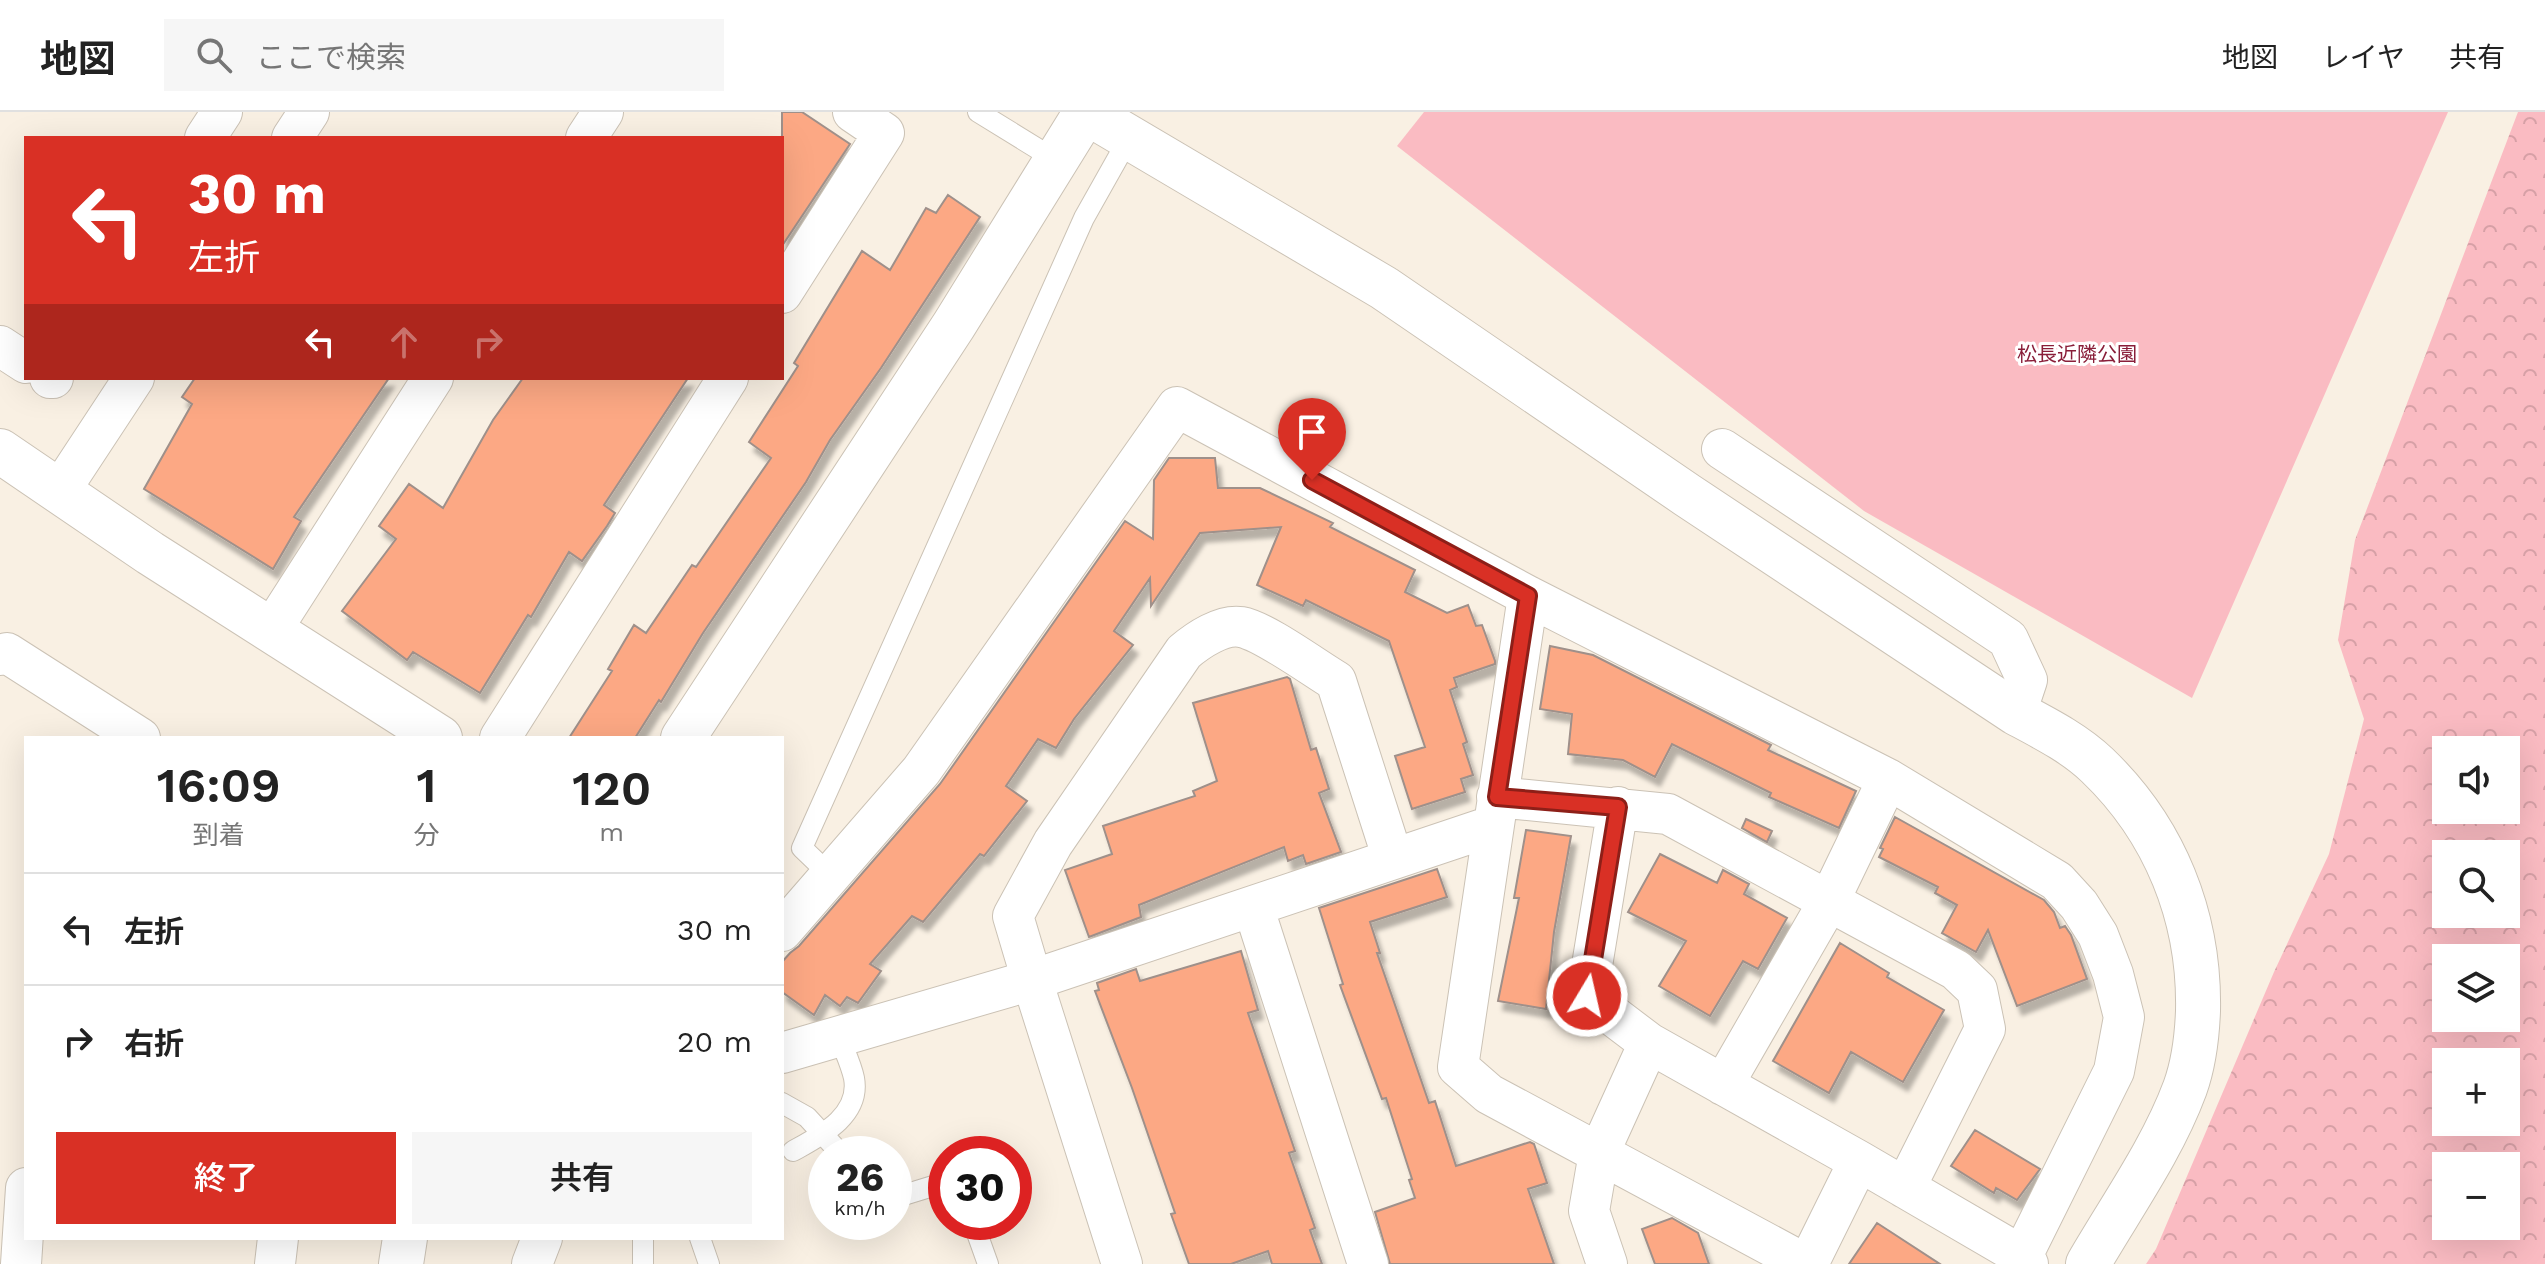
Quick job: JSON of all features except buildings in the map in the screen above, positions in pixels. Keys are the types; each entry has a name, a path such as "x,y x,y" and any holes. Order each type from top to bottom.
{"street":[{"path":"206,136 222,112"},
{"path":"293,136 309,112"},
{"path":"587,136 603,112"},
{"path":"784,290 884,133 853,112"},
{"path":"684,736 946,338 1086,112 1384,288 1687,495 2016,713 2064,740 2095,763 2124,792 2151,830 2176,878 2191,927 2198,978 2197,1041 2185,1088 2157,1147 2088,1264"},
{"path":"0,346 24,362"},
{"path":"59,492 133,380"},
{"path":"272,629 432,380"},
{"path":"501,736 727,380"},
{"path":"784,929 921,771 1177,407 1528,596 1888,779 2057,881 2079,905 2098,935 2113,974 2124,1017 2114,1071 2025,1260 1859,1161 1649,1043 1587,996 1618,807"},
{"path":"1722,449 2008,639 2027,680 2016,713"},
{"path":"0,451 150,553 437,736"},
{"path":"1528,596 1458,1067 1489,1094 1805,1264 1859,1161"},
{"path":"1122,1264 1013,916 1053,843 1184,652 1197,641 1217,632 1240,627 1336,681 1393,859"},
{"path":"0,655 7,653 137,736"},
{"path":"1723,1085 1829,901 1888,779"},
{"path":"784,1052 1032,980 1393,859 1495,811 1618,807 1668,814 1956,970 1977,990 1985,1029 1905,1188"},
{"path":"1253,906 1368,1264"},
{"path":"1607,1264 1589,1211 1599,1153 1649,1043"},
{"path":"21,1264 24,1218"},
{"path":"275,1264 278,1240"},
{"path":"401,1264 405,1240"},
{"path":"532,1264 541,1240"}],"lane":[{"path":"978,112 1056,160"},
{"path":"830,875 802,848 1084,218 1129,138"},
{"path":"793,1151 846,1115 854,1096 854,1080 839,1036"},
{"path":"784,1104 807,1117 822,1134"},
{"path":"643,1240 643,1264"},
{"path":"701,1240 709,1264"},
{"path":"979,1240 988,1264"}],"green space":[{"name":"松長近隣公園","path":"1424,112 2448,112 2192,698 1864,511 1397,146"},
{"path":"2518,112 2545,112 2545,1264 2146,1264 2156,1249 2274,972 2329,854 2364,719 2338,640 2355,540"}],"route":[{"path":"1312,480 1528,596 1497,797 1618,807 1587,996"}]}
